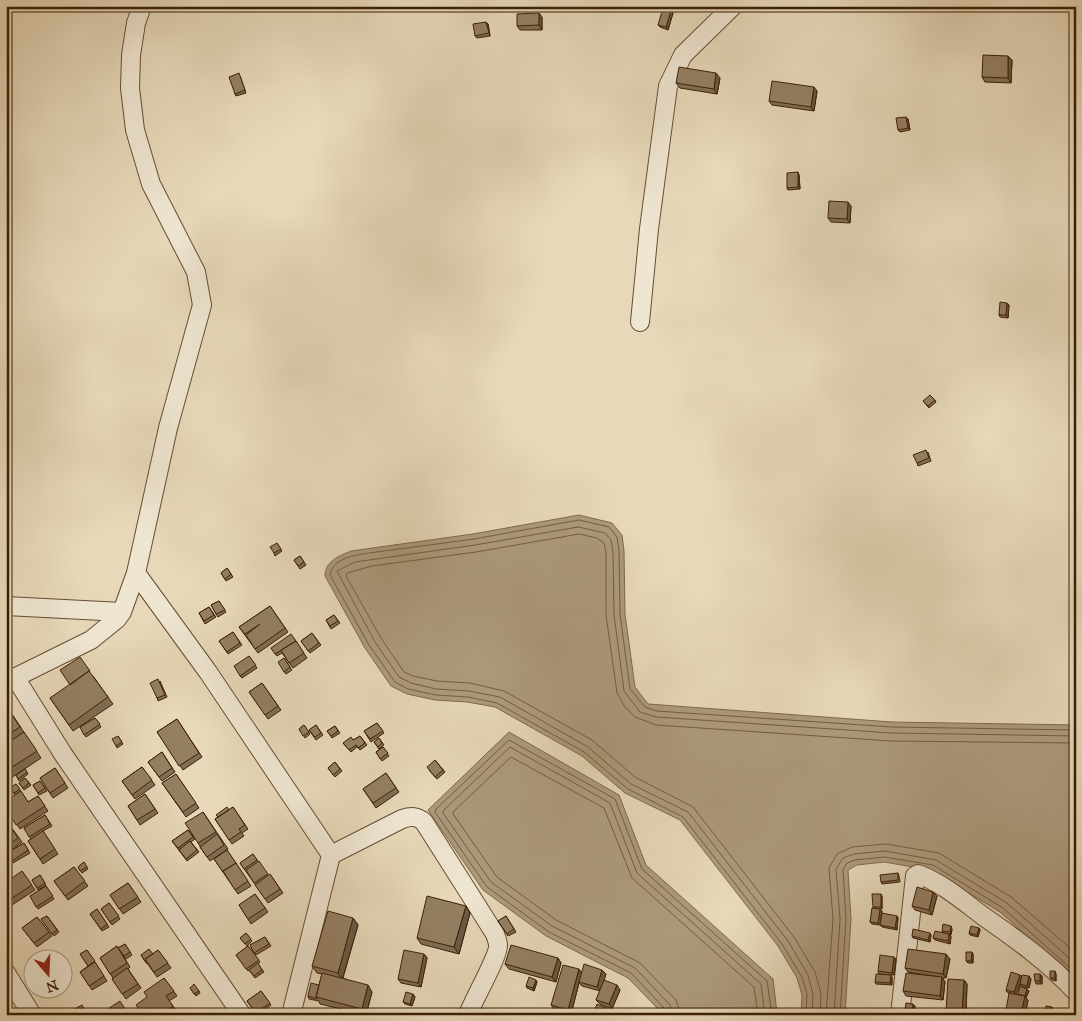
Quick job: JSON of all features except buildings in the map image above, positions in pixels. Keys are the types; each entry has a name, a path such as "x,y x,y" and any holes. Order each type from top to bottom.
{"street":[{"path":"142,6 136,24 130,88 135,130 151,184 196,272 202,304 168,428 136,573 122,612 117,619 91,640 11,679 242,1015"},
{"path":"640,322 649,229 668,86 683,55 734,6"},
{"path":"136,573 208,672 331,855 291,1015"},
{"path":"6,606 122,612"},
{"path":"331,855 410,816 419,818 424,822 495,934 499,946 496,958 468,1015"},
{"path":"900,1015 915,876 918,874 954,894 1038,955 1076,992"},
{"path":"6,973 32,1015"}],"water":[{"path":"579,515 612,523 622,535 625,614 635,687 648,704 892,722 1076,725 1076,980 1000,912 931,870 884,862 857,865 848,870 851,919 845,1015 801,1015 802,995 797,978 778,946 680,820 625,793 582,756 495,707 467,702 435,700 407,694 391,686 365,648 325,576 327,566 330,563 351,551 473,534"},
{"path":"509,732 619,795 646,865 773,979 777,1013 775,1015 664,1015 628,978 546,936 483,890 428,810"}]}
